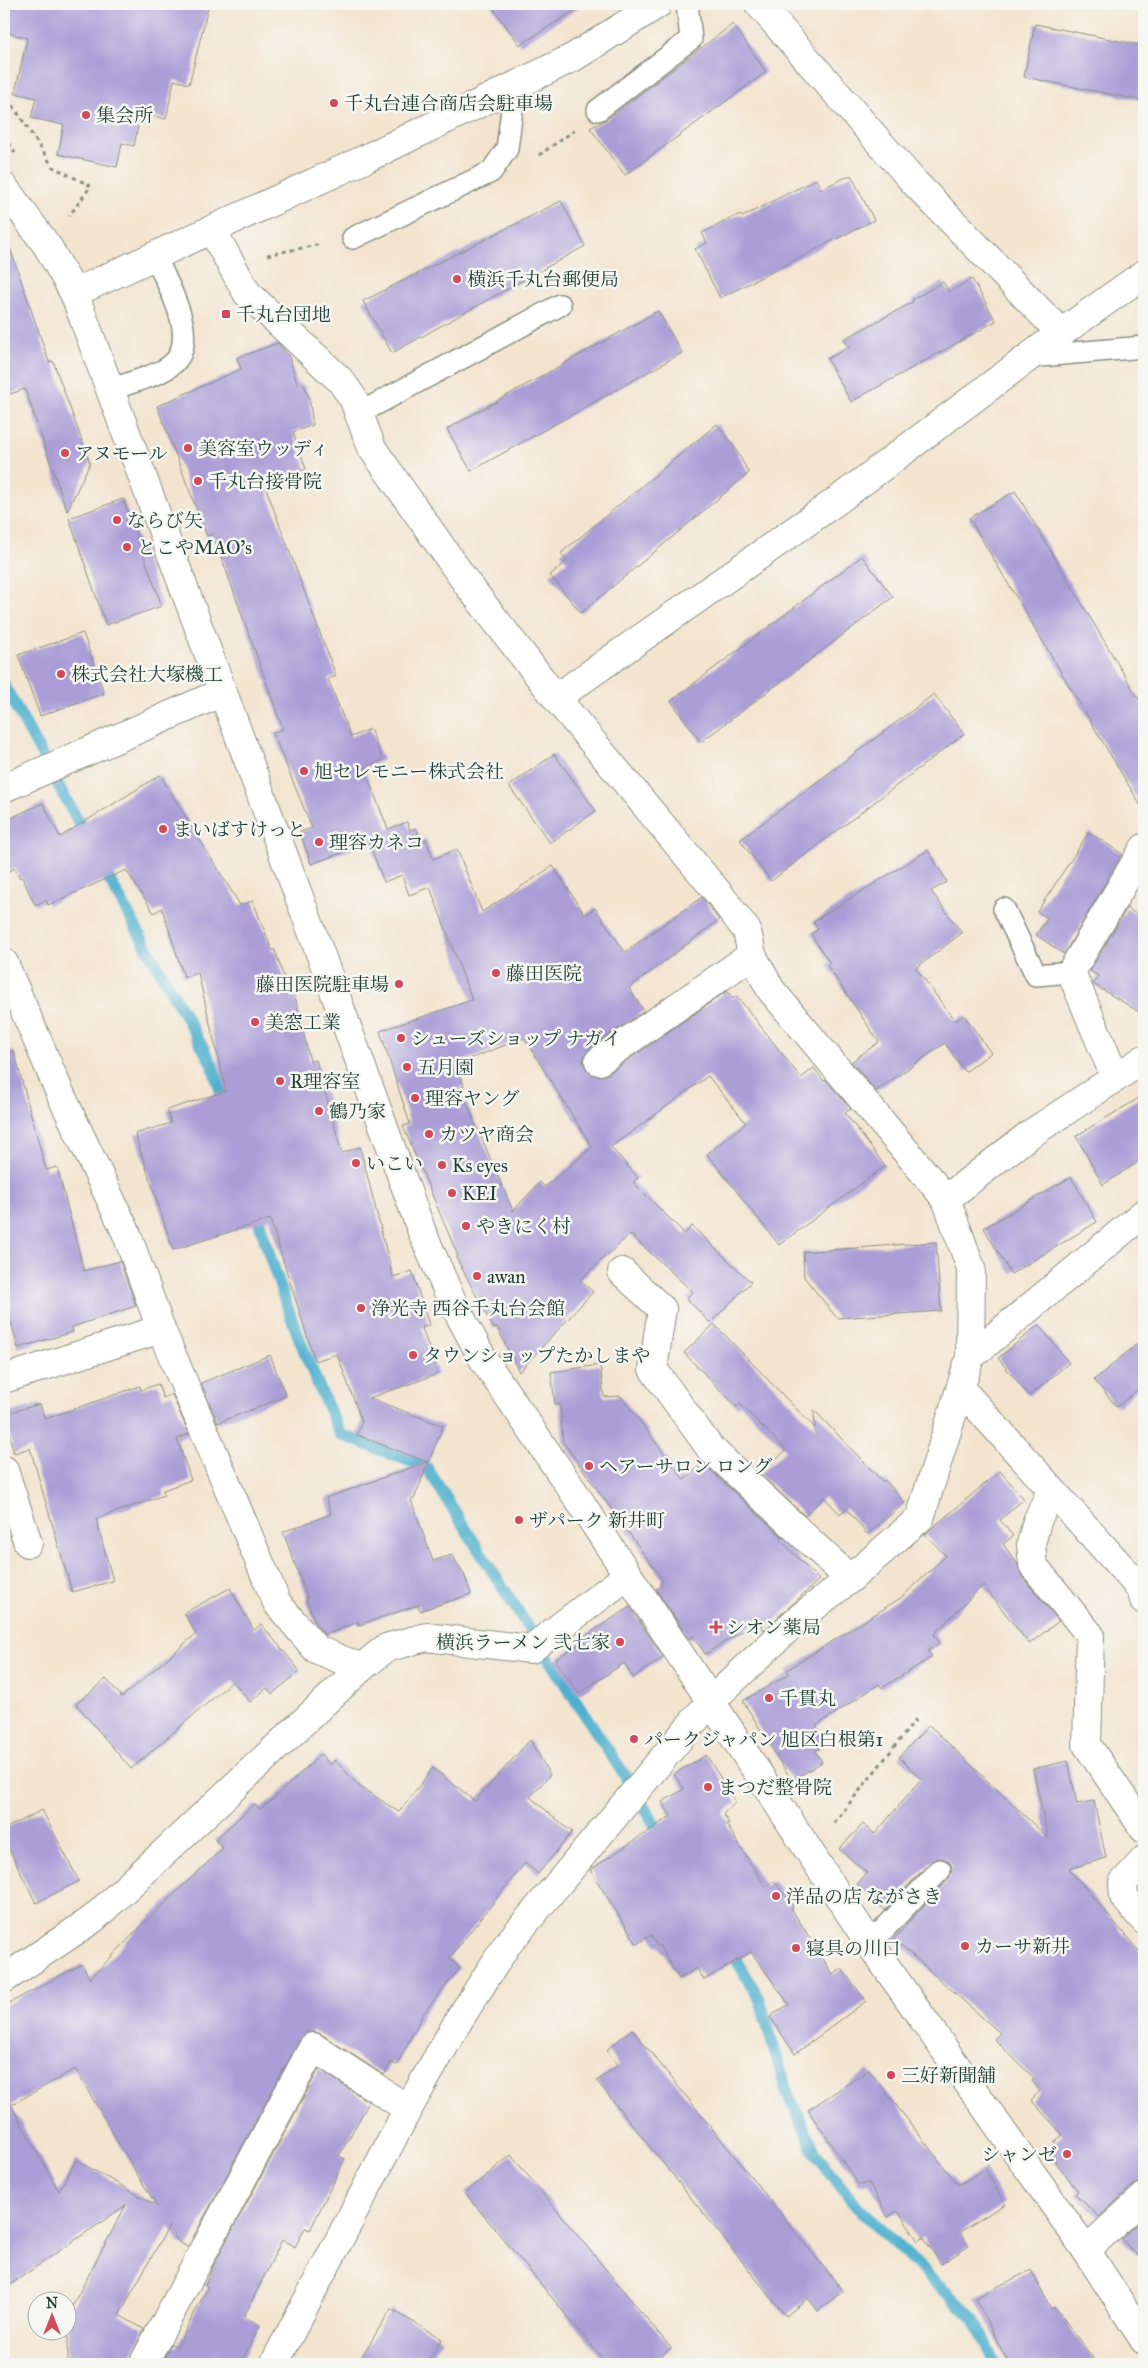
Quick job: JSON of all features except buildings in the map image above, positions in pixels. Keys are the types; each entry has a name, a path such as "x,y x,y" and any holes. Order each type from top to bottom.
{"street":[{"path":"74,293 212,230 574,57 658,4"},
{"path":"759,4 913,181 1061,333"},
{"path":"4,186 48,247 74,293 422,1232 452,1301 483,1359 628,1575 870,1944 1086,2250 1144,2340"},
{"path":"212,230 247,293 340,380 354,398 358,414 372,448 468,584 556,698 720,895 747,932 752,955 771,990 946,1199 971,1268 970,1357 920,1518 850,1579 797,1620 710,1702 506,1946 459,2020 408,2109 274,2364"},
{"path":"556,698 838,500 1061,333 1144,274"},
{"path":"4,788 223,692"},
{"path":"1115,1077 1070,972 1144,848"},
{"path":"599,1061 752,955"},
{"path":"4,963 60,1093 126,1232 161,1329 277,1603 316,1650 361,1668"},
{"path":"946,1199 1029,1135 1144,1059"},
{"path":"970,1357 1144,1213"},
{"path":"622,1272 662,1308 652,1369 710,1448 850,1579"},
{"path":"4,1380 161,1329"},
{"path":"961,1389 1143,1591"},
{"path":"4,1470 28,1543"},
{"path":"1051,1491 1036,1521 1030,1544 1033,1565 1090,1635 1088,1745 1144,1829"},
{"path":"7,1967 93,1919 361,1668 386,1648 426,1637 532,1650 628,1575"},
{"path":"1144,1860 1123,1883 1123,1889 1124,1897 1144,1920"},
{"path":"143,2364 314,2047 408,2109"},
{"path":"1086,2250 1144,2197"}],"lane":[{"path":"598,110 692,39 687,4"},
{"path":"354,238 491,172 507,149 514,86"},
{"path":"109,390 170,366 180,354 184,340 184,325 155,256"},
{"path":"358,414 560,304"},
{"path":"1028,358 1144,347"},
{"path":"1004,909 1036,975 1070,972"},
{"path":"870,1944 940,1870"}],"path":[{"path":"4,92 53,167 90,186 65,223"},
{"path":"534,158 566,138"},
{"path":"259,256 326,243"},
{"path":"810,1853 917,1718"}],"waterway":[{"path":"4,685 87,838"},
{"path":"101,865 212,1064 226,1109"},
{"path":"255,1207 293,1322 315,1379 340,1434 427,1468 627,1779 664,1840"},
{"path":"729,1947 760,2000 786,2090 817,2156 857,2207 974,2319 996,2364"}],"place":[{"name":"千丸台連合商店会駐車場","path":"334,103"},
{"name":"集会所","path":"86,115"},
{"name":"横浜千丸台郵便局","path":"457,279"},
{"name":"千丸台団地","path":"226,314"},
{"name":"美容室ウッディ","path":"188,448"},
{"name":"アヌモール","path":"65,453"},
{"name":"千丸台接骨院","path":"198,481"},
{"name":"ならび矢","path":"117,520"},
{"name":"とこやMAO's","path":"127,547"},
{"name":"株式会社大塚機工","path":"61,674"},
{"name":"旭セレモニー株式会社","path":"304,771"},
{"name":"まいばすけっと","path":"163,829"},
{"name":"理容カネコ","path":"319,842"},
{"name":"藤田医院","path":"496,973"},
{"name":"藤田医院駐車場","path":"399,984"},
{"name":"美窓工業","path":"255,1022"},
{"name":"シューズショップ ナガイ","path":"401,1038"},
{"name":"五月園","path":"407,1067"},
{"name":"R理容室","path":"280,1081"},
{"name":"理容ヤング","path":"415,1098"},
{"name":"鶴乃家","path":"319,1111"},
{"name":"カツヤ商会","path":"429,1134"},
{"name":"いこい","path":"356,1163"},
{"name":"Ks eyes","path":"442,1165"},
{"name":"KEI","path":"452,1193"},
{"name":"やきにく村","path":"466,1226"},
{"name":"awan","path":"477,1276"},
{"name":"浄光寺 西谷千丸台会館","path":"361,1308"},
{"name":"タウンショップたかしまや","path":"413,1355"},
{"name":"ヘアーサロン ロング","path":"589,1466"},
{"name":"ザパーク 新井町","path":"519,1520"},
{"name":"シオン薬局","path":"716,1627"},
{"name":"横浜ラーメン 弐七家","path":"620,1642"},
{"name":"千貫丸","path":"769,1698"},
{"name":"パークジャパン 旭区白根第1","path":"634,1739"},
{"name":"まつだ整骨院","path":"708,1787"},
{"name":"洋品の店 ながさき","path":"776,1896"},
{"name":"カーサ新井","path":"965,1946"},
{"name":"寝具の川口","path":"796,1948"},
{"name":"三好新聞舗","path":"891,2075"},
{"name":"シャンゼ","path":"1067,2154"}]}
